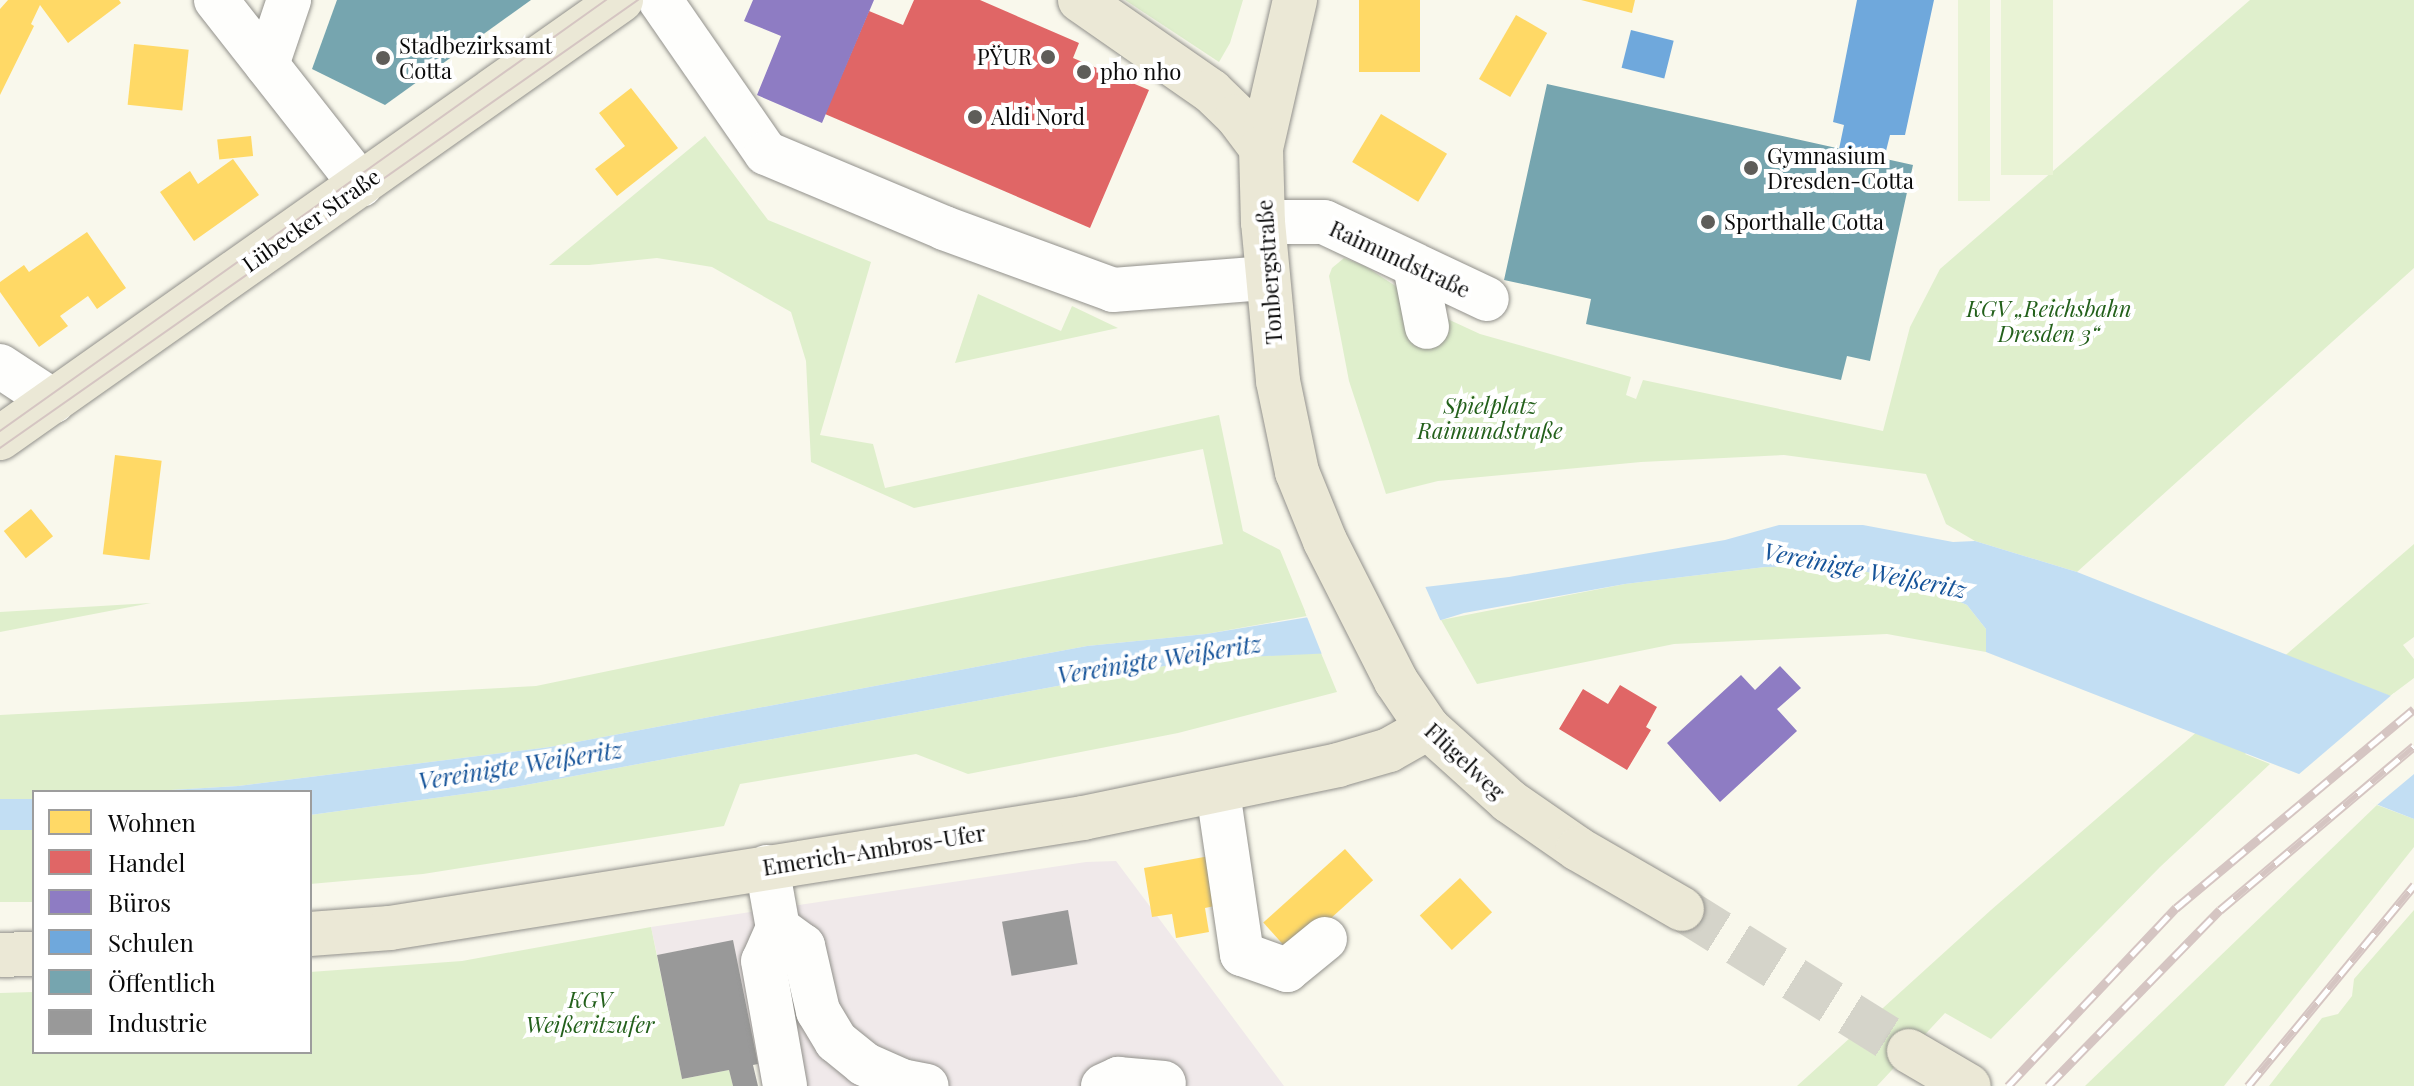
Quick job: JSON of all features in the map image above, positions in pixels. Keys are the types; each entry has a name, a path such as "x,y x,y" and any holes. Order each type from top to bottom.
{"main road":[{"name":"Lübecker Straße","path":"0,438 621,0"},
{"path":"1080,0 1211,91 1237,116 1261,148"},
{"name":"Tonbergstraße","path":"1295,0 1261,148 1263,222 1278,381 1297,472 1325,541"},
{"name":"Flügelweg","path":"1325,541 1396,681 1428,728 1466,766 1509,801 1578,849 1682,909"},
{"name":"Emerich-Ambros-Ufer","path":"312,934 390,928 1083,818 1218,792 1362,758 1389,750 1428,728"},
{"path":"0,955 32,954"},
{"path":"1909,1051 1969,1086"}],"street":[{"path":"216,0 361,185"},
{"path":"267,65 289,0"},
{"path":"660,0 766,153 944,228 1113,290 1267,278"},
{"name":"Raimundstraße","path":"1263,222 1324,222 1487,299"},
{"path":"1415,266 1427,327"},
{"path":"0,366 53,401"},
{"path":"1218,792 1242,954 1287,970 1325,939"},
{"path":"767,867 778,928 763,961 785,1086"},
{"path":"778,928 803,946 818,1011 836,1041 864,1064 902,1081 927,1086"},
{"path":"1103,1086 1118,1079 1164,1083"}],"shaded area":[{"path":"1116,861 1284,1086 762,1086 733,941 657,955 651,927 1086,862"}],"green space":[{"path":"1125,0 1243,0 1230,43 1219,62"},
{"path":"1958,0 1990,0 1990,201 1958,201"},
{"path":"2001,0 2053,0 2053,175 2001,175"},
{"path":"2250,0 2414,0 2414,268 2077,572 1975,541 1946,524 1926,474 1784,455 1641,462 1438,481 1386,494 1349,381 1329,276 1332,268 1344,258 1365,266 1441,316 1480,334 1631,377 1626,395 1636,399 1643,380 1883,431 1910,327 1940,269"},
{"path":"705,136 768,220 871,262 820,435 873,444 885,488 1219,415 1243,531 1280,550 1307,616 1206,634 1087,646 550,747 238,786 171,790 32,790 32,799 0,801 0,715 536,686 1223,544 1203,449 914,508 811,462 806,361 791,312 712,267 657,258 589,265 549,265"},
{"path":"978,294 1061,331 1072,306 1118,328 955,363"},
{"path":"2414,544 2414,637 2403,645 2414,659 2414,678 2390,696 2337,676 2245,754 2270,764 2160,867 1991,1039 1945,1013 1877,1086 1797,1086 1991,910"},
{"path":"1831,566 1908,579 1967,605 1986,629 1986,652 1887,634 1674,644 1477,684 1441,620 1625,584 1765,567"},
{"path":"151,603 0,632 0,612"},
{"path":"1321,653 1337,692 1178,733 968,774 916,754 740,784 724,826 423,874 312,884 312,815 515,787 1202,659"},
{"path":"2377,805 2414,819 2414,847 2224,1086 2085,1086"},
{"path":"0,830 32,830 32,902 0,902"},
{"path":"2414,910 2414,1086 2269,1086 2322,1018 2338,1014 2352,996 2354,979"},
{"name":"KGV Weißeritzufer","path":"651,927 682,1079 729,1070 733,1086 0,1086 0,993 32,992 32,1054 312,1054 312,972 462,961"}],"water":[{"name":"Vereinigte Weißeritz","path":"1779,525 1863,525 1953,542 1975,541 2077,572 2414,705 2414,819 1986,652 1986,629 1967,605 1908,579 1831,566 1765,567 1625,584 1464,613 1334,653 1202,659 515,787 312,815 312,790 171,790 238,786 550,747 1087,646 1206,634 1345,611 1425,587 1509,577 1725,540"},
{"path":"0,799 32,799 32,830 0,830"}],"pier":[{"path":"1424,584 1442,624 1323,657 1305,612 1344,607"},
{"path":"2394,693 2414,701 2414,774 2377,805 2298,775"}],"building: Wohnen":[{"path":"8,0 119,0 121,3 68,43 40,5 31,24 34,26 0,95 0,9"},
{"path":"1359,0 1420,0 1420,72 1359,72"},
{"path":"1581,0 1635,0 1632,13"},
{"path":"1516,15 1547,33 1510,97 1479,79"},
{"path":"134,44 189,50 182,110 128,105"},
{"path":"631,88 678,148 617,196 595,169 625,146 599,113"},
{"path":"1381,114 1447,154 1418,202 1352,162"},
{"path":"251,136 253,156 219,159 217,140"},
{"path":"233,159 259,195 194,241 160,192 190,171 198,184"},
{"path":"87,232 126,288 97,309 88,296 60,316 68,326 39,347 0,292 0,282 24,265 29,272"},
{"path":"115,455 162,461 149,560 103,554"},
{"path":"31,509 53,536 26,558 4,531"},
{"path":"1345,849 1373,880 1291,954 1263,923"},
{"path":"1215,855 1224,904 1205,908 1209,932 1176,938 1172,914 1152,917 1144,868"},
{"path":"1460,878 1492,912 1452,950 1420,916"}],"building: Handel":[{"path":"914,0 980,0 1079,43 1073,58 1149,90 1090,228 825,114 869,11 903,25"},
{"path":"1620,685 1657,707 1646,727 1651,730 1627,770 1559,729 1583,689 1608,704"}],"building: Büros":[{"path":"753,0 874,0 822,123 757,95 781,36 744,21"},
{"path":"1780,666 1801,688 1777,709 1797,731 1720,802 1667,743 1741,675 1755,690"}],"building: Schulen":[{"path":"1857,0 1934,0 1905,135 1890,135 1884,159 1839,149 1844,125 1833,122"},
{"path":"1631,30 1674,41 1664,78 1622,68"}],"building: Öffentlich":[{"name":"Stadbezirksamt Cotta","path":"337,0 531,0 385,105 312,69"},
{"name":"Sporthalle Cotta","path":"1547,84 1913,165 1870,361 1847,356 1841,380 1586,324 1591,299 1504,280"}],"building: Industrie":[{"path":"1068,910 1078,964 1012,976 1002,922"},
{"path":"733,940 758,1064 753,1065 758,1086 733,1086 729,1070 682,1079 657,955"}],"tunnel":[{"path":"1682,909 1909,1051"}],"tram line":[{"path":"0,431 606,0"},
{"path":"0,448 638,0"}],"railway":[{"path":"2008,1086 2176,908 2414,709"},
{"path":"2048,1086 2220,910 2414,746"},
{"path":"2248,1086 2414,885"}],"place":[{"name":"PŸUR","path":"1048,57"},
{"name":"Stadbezirksamt Cotta","path":"383,58"},
{"name":"pho nho","path":"1084,72"},
{"name":"Aldi Nord","path":"975,117"},
{"name":"Gymnasium Dresden-Cotta","path":"1751,168"},
{"name":"Sporthalle Cotta","path":"1708,222"}],"park label":[{"name":"KGV „Reichsbahn Dresden 3“","path":"2049,320"},
{"name":"Spielplatz Raimundstraße","path":"1490,418"}]}
